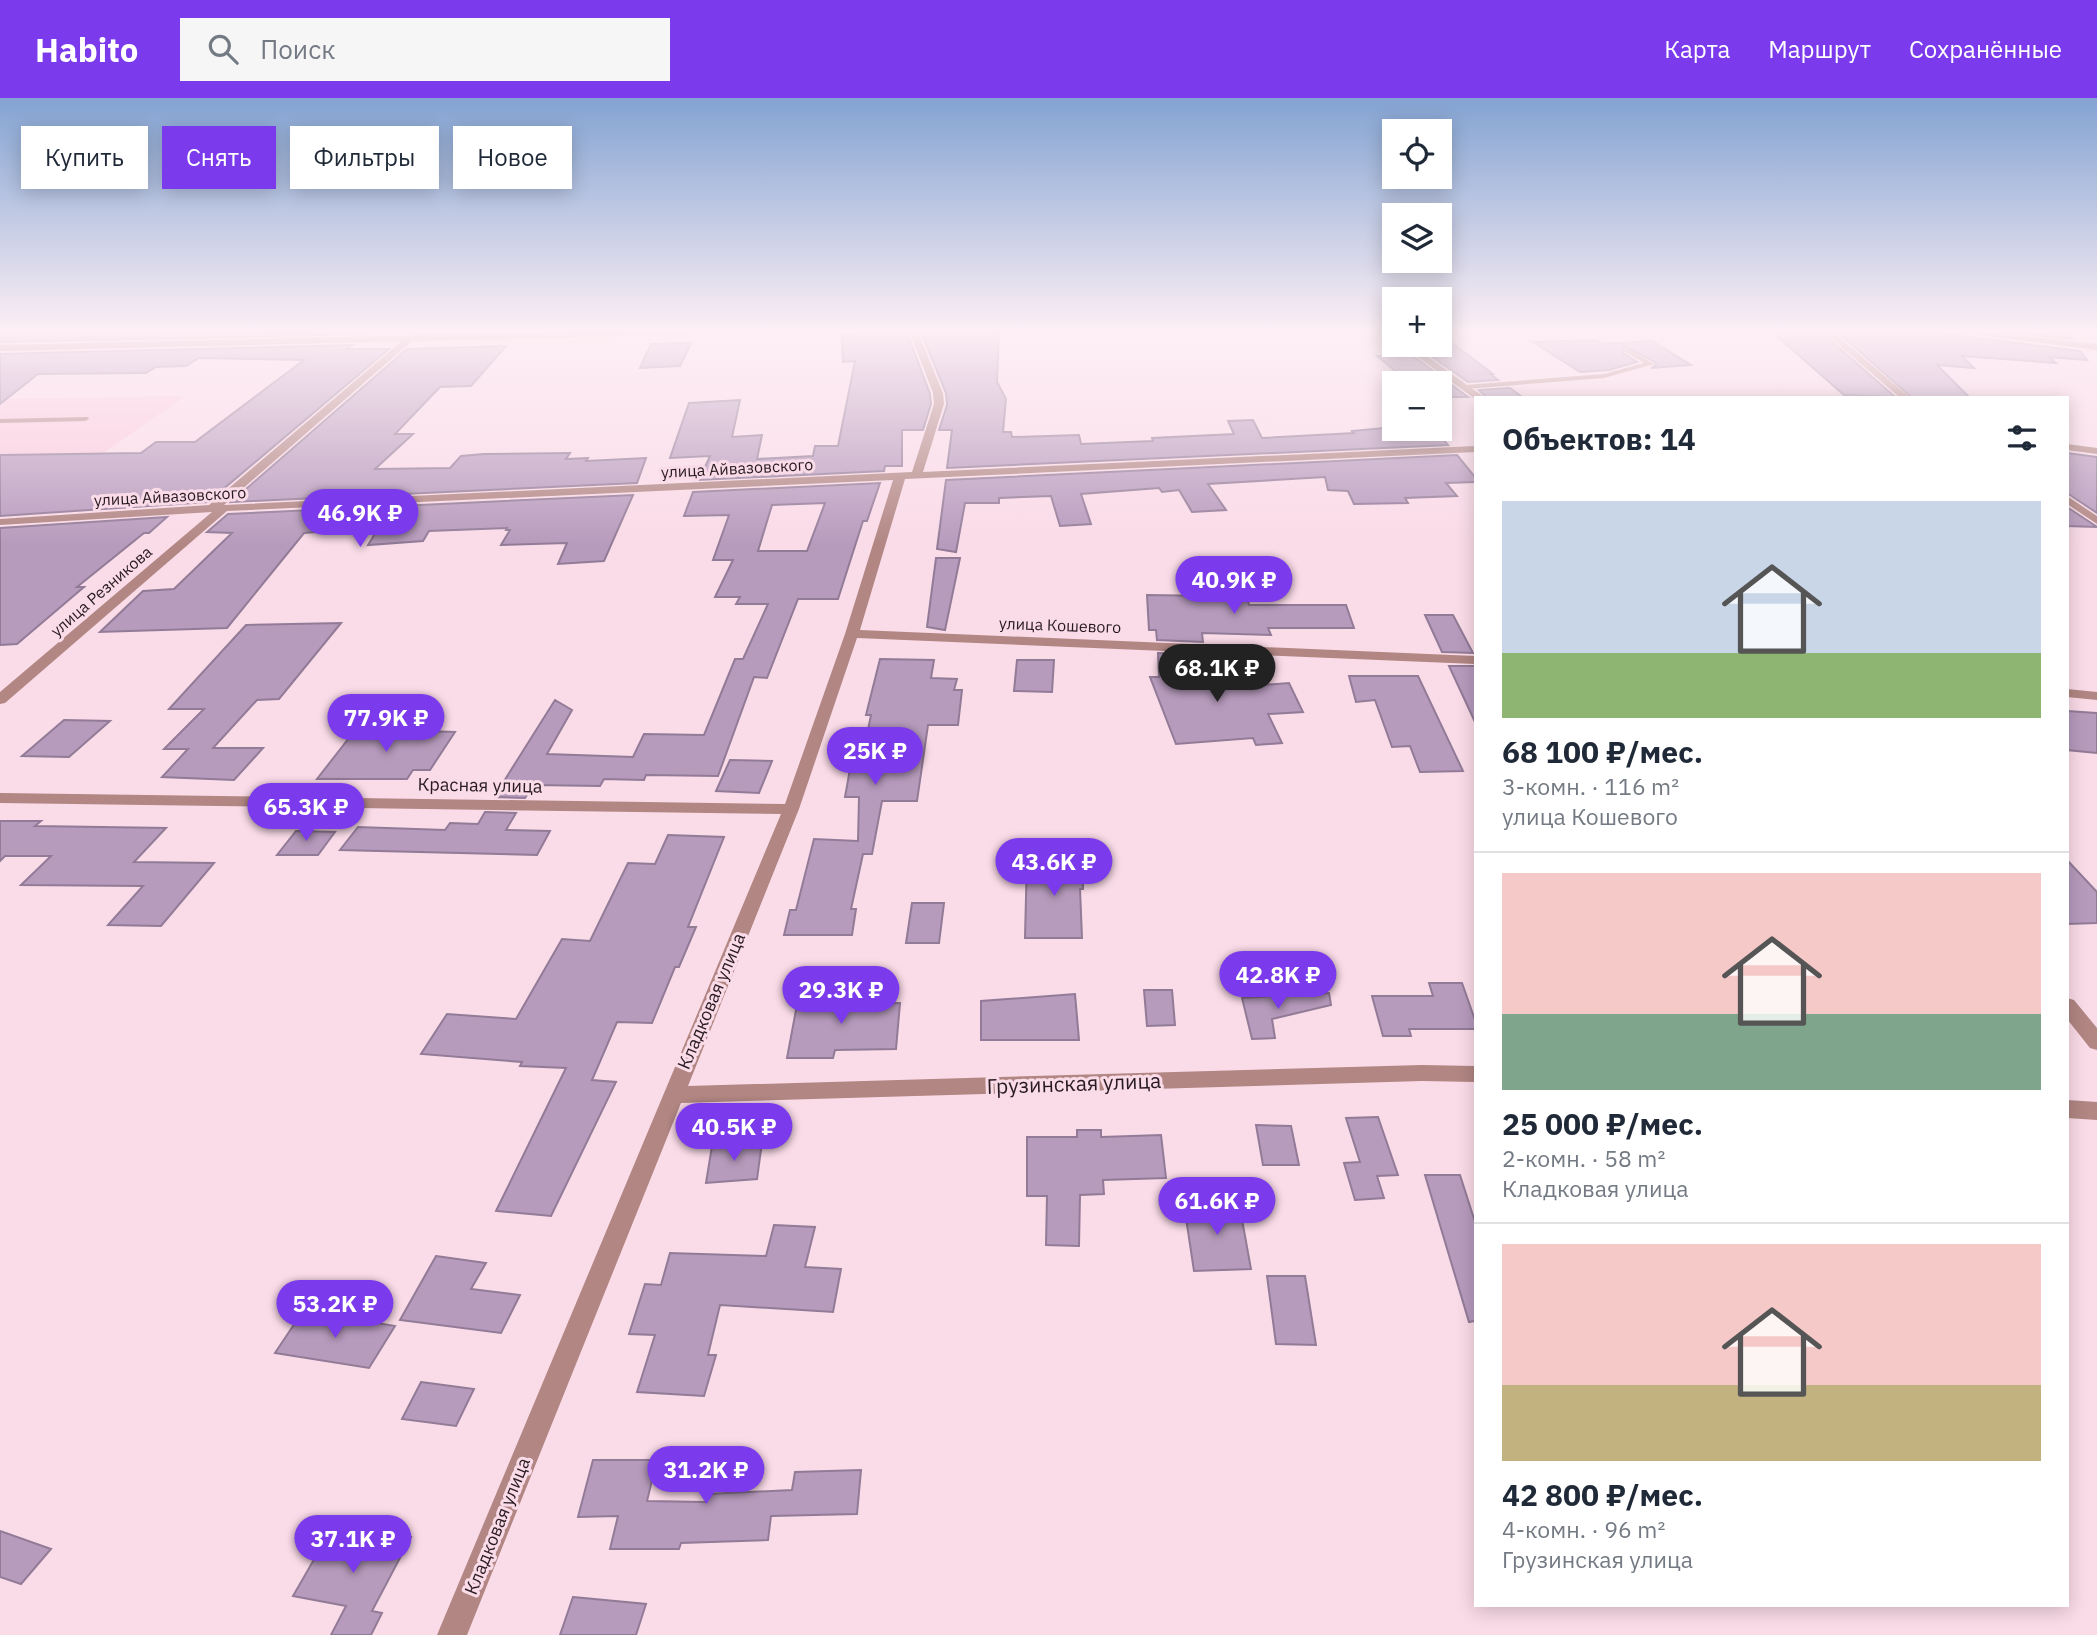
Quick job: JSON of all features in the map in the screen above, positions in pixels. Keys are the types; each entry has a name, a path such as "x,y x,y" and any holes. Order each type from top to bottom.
{"street":[{"name":"улица Резникова","path":"0,700 339,402"},
{"name":"Кладковая улица","path":"453,1635 791,809 909,476 939,402"},
{"path":"2069,447 2097,451"},
{"name":"улица Айвазовского","path":"0,522 218,509 1474,449"},
{"path":"2069,500 2097,521"},
{"name":"улица Кошевого","path":"852,634 1474,660"},
{"path":"2069,693 2097,696"},
{"name":"Красная улица","path":"0,798 791,809"},
{"path":"2069,1007 2097,1042"},
{"name":"Грузинская улица","path":"672,1095 1395,1073 1474,1074"},
{"path":"2069,1109 2097,1111"}],"lane":[{"path":"0,421 85,419"}],"shaded area":[{"path":"0,402 178,402 96,458 0,460"}],"building":[{"path":"249,402 327,402 208,502 0,516 0,455 141,453 156,442 195,442"},
{"path":"346,402 426,402 395,434 413,434 375,469 450,468 461,456 484,454 570,453 566,459 588,458 586,461 646,458 637,483 231,502"},
{"path":"740,402 732,437 762,435 757,459 813,456 815,446 838,446 847,402 931,402 923,430 902,430 902,466 885,466 884,471 699,480 710,456 670,458 689,403"},
{"path":"947,402 1006,402 1003,432 1011,432 1012,437 1079,435 1081,444 1234,434 1228,421 1253,420 1262,438 1354,433 1352,431 1382,428 1382,441 1445,441 1448,445 947,468 952,430 939,430"},
{"path":"2069,453 2097,457 2097,513 2069,494"},
{"path":"1457,455 1474,476 1474,482 1446,483 1457,496 1405,498 1408,503 1354,504 1348,491 1328,490 1325,477 1208,484 1226,510 1192,512 1179,490 1162,492 1159,488 1081,494 1091,524 1060,526 1051,496 999,498 999,503 965,503 956,552 937,549 946,480"},
{"path":"880,483 867,521 863,521 838,599 798,599 767,678 754,677 718,776 646,775 644,780 604,779 600,786 533,785 525,798 494,797 555,700 572,710 547,754 633,757 644,734 704,735 735,659 743,659 768,604 736,604 740,597 715,597 733,560 713,560 729,515 684,516 693,492","holes":["825,503 807,551 758,551 772,505"]},
{"path":"633,495 604,561 558,564 567,543 501,545 510,530 506,530 507,528 429,531 423,541 368,545 379,527 304,533 227,628 100,632 143,591 174,589 232,533 207,532 228,514"},
{"path":"2069,508 2097,527 2069,526"},
{"path":"167,517 77,587 84,587 17,644 0,645 0,528"},
{"path":"936,558 960,558 945,630 927,627"},
{"path":"1216,590 1246,590 1249,605 1346,605 1354,628 1268,628 1271,635 1202,633 1203,642 1157,640 1156,630 1149,630 1147,595 1217,596"},
{"path":"1425,615 1453,615 1473,653 1442,652"},
{"path":"341,623 279,699 257,700 213,748 263,748 234,780 162,777 188,749 164,749 204,709 169,709 246,625"},
{"path":"1158,653 1205,655 1209,689 1289,683 1303,712 1268,714 1282,743 1256,745 1253,738 1176,744 1150,677 1159,677"},
{"path":"880,659 934,660 931,678 957,679 954,690 962,690 958,725 928,725 917,801 882,801 872,854 863,854 851,909 856,909 852,935 784,935 790,910 796,910 814,839 858,841 859,797 845,797 850,769 860,769 871,715 866,715"},
{"path":"1017,660 1054,660 1052,692 1014,691"},
{"path":"1449,666 1474,666 1474,720"},
{"path":"1349,676 1418,676 1463,771 1420,772 1410,746 1392,747 1375,700 1356,702"},
{"path":"2069,711 2097,713 2097,753 2069,750"},
{"path":"64,720 110,721 69,757 22,756"},
{"path":"356,729 455,732 430,770 413,770 407,779 317,779"},
{"path":"730,760 772,761 759,793 716,791"},
{"path":"485,812 516,813 506,830 550,831 537,855 340,850 358,827 445,830 450,823 478,824"},
{"path":"0,821 41,821 35,826 166,828 134,862 214,863 161,926 108,925 143,886 21,885 51,856 5,856 0,861"},
{"path":"296,831 335,832 318,855 277,855"},
{"path":"668,835 724,837 688,927 696,927 679,967 675,967 652,1023 617,1022 592,1080 616,1082 551,1216 496,1211 566,1068 520,1066 522,1062 421,1054 447,1014 516,1019 562,939 590,941 628,863 655,864"},
{"path":"1027,857 1083,858 1083,889 1080,889 1082,938 1025,938"},
{"path":"2069,862 2097,892 2097,923 2069,924"},
{"path":"912,903 944,903 939,943 906,943"},
{"path":"1429,983 1462,983 1474,1017 1474,1029 1409,1029 1411,1036 1383,1036 1372,996 1433,996"},
{"path":"1144,990 1172,990 1175,1025 1147,1026"},
{"path":"1329,993 1331,1005 1272,1019 1275,1038 1252,1039 1242,998"},
{"path":"799,994 845,994 843,1004 900,1003 896,1049 835,1050 833,1058 787,1058"},
{"path":"1075,994 1079,1040 981,1040 981,1001"},
{"path":"1378,1117 1398,1175 1377,1176 1384,1198 1355,1200 1344,1163 1360,1162 1346,1118"},
{"path":"1256,1125 1291,1126 1299,1165 1263,1165"},
{"path":"1077,1130 1101,1130 1101,1137 1161,1135 1166,1178 1103,1180 1104,1194 1080,1195 1079,1246 1046,1245 1047,1196 1027,1196 1027,1137 1077,1137"},
{"path":"762,1142 757,1179 706,1183 712,1146"},
{"path":"1425,1175 1460,1175 1474,1219 1474,1321 1469,1322"},
{"path":"1239,1203 1251,1269 1194,1271 1184,1205"},
{"path":"774,1225 815,1227 805,1267 841,1269 833,1312 720,1305 708,1355 716,1355 704,1396 637,1392 655,1335 629,1334 645,1284 661,1285 670,1253 766,1256"},
{"path":"436,1256 486,1263 471,1289 520,1295 501,1333 400,1320"},
{"path":"1267,1276 1305,1276 1316,1345 1276,1344"},
{"path":"303,1311 395,1326 369,1368 275,1353"},
{"path":"421,1382 474,1389 456,1426 402,1419"},
{"path":"593,1460 657,1460 647,1501 706,1502 707,1494 792,1490 795,1472 861,1470 857,1514 771,1516 768,1540 681,1543 679,1549 610,1549 618,1516 578,1517"},
{"path":"335,1523 411,1537 372,1611 382,1613 371,1635 331,1635 346,1606 293,1596"},
{"path":"0,1531 51,1549 21,1584 0,1577"},
{"path":"573,1597 646,1604 636,1635 560,1635"}]}
